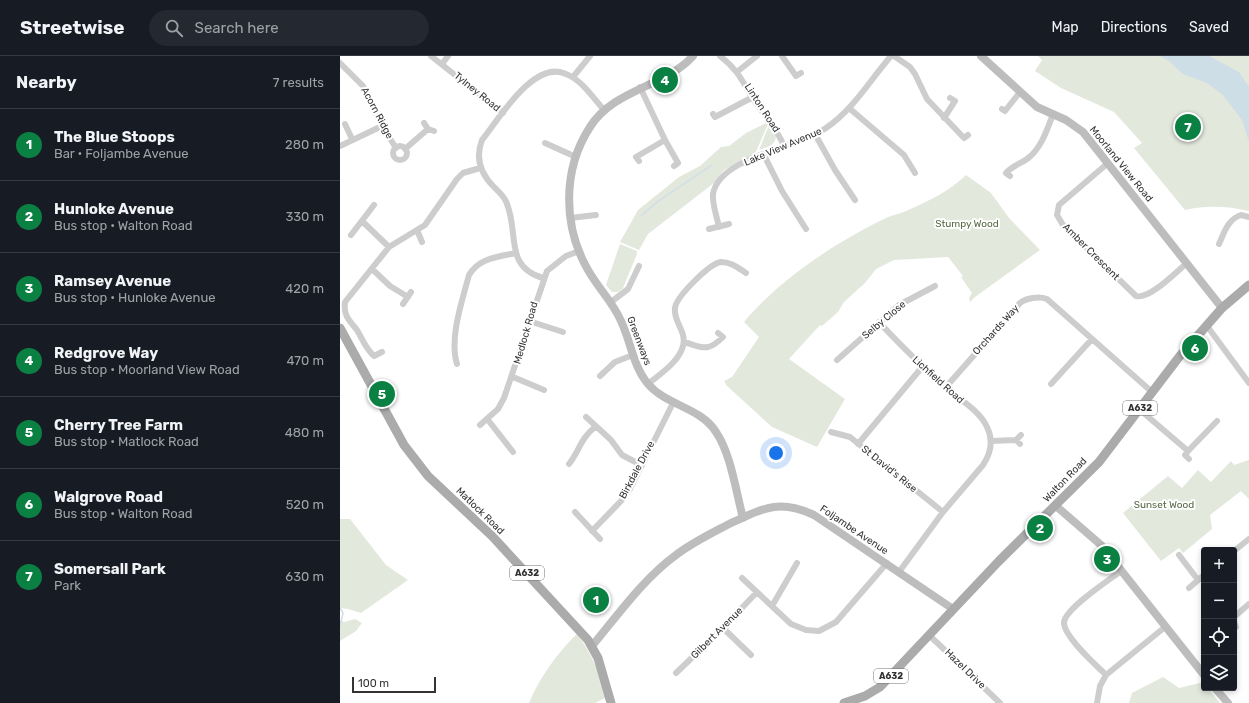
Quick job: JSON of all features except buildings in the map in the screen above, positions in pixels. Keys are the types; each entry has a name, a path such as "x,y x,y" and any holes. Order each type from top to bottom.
{"main road":[{"name":"Walton Road","path":"844,703 865,696 880,687 953,609 1099,462 1179,357 1222,308 1249,285"},
{"name":"Matlock Road","path":"340,328 404,445 428,476 492,536 579,628 592,646 600,665 611,703"}],"street":[{"name":"Tylney Road","path":"431,56 504,113"},
{"path":"442,64 448,56"},
{"path":"573,78 590,56"},
{"path":"543,278 527,272 518,260 507,202 486,178 480,168 480,148 482,140 520,91 540,76 557,72 573,78 604,110 612,103 689,61 693,56"},
{"name":"Linton Road","path":"720,56 738,71 758,106 776,128 784,146"},
{"path":"738,71 757,56"},
{"path":"782,56 796,76 801,73"},
{"path":"892,56 910,68 915,74 926,99 944,118 964,138 968,135"},
{"name":"Lake View Avenue","path":"720,227 713,194 720,180 733,169 815,134 838,118 849,108 892,56"},
{"name":"Moorland View Road","path":"981,56 1037,107 1066,120 1083,132 1222,308"},
{"name":"Acorn Ridge","path":"340,63 354,75 366,90 382,126 396,148"},
{"path":"640,88 665,140 678,163 674,166"},
{"path":"1002,109 1005,111 1020,92"},
{"path":"713,114 715,118 753,97"},
{"path":"944,118 955,101 950,98"},
{"path":"849,108 904,155 916,173"},
{"name":"Greenways","path":"604,110 590,126 582,142 576,157 571,180 570,218 579,251 588,270 611,302 621,320 633,355 648,384 656,392 673,403 697,413 716,431 724,449 743,518"},
{"path":"1010,176 1006,173 1027,159 1036,149 1043,138 1053,114"},
{"name":"Acorn Ridge","path":"406,149 431,130 424,123"},
{"path":"345,124 352,139"},
{"path":"340,146 382,126"},
{"path":"815,134 835,170 855,200"},
{"path":"639,161 636,157 665,140"},
{"path":"545,143 576,157"},
{"name":"Acorn Ridge","path":"401,146 406,149 406,155 399,159 396,158 393,153 396,148 401,146"},
{"path":"764,155 782,191 806,229"},
{"name":"Amber Crescent","path":"1108,163 1059,205 1057,215 1063,225 1136,296 1140,297 1150,294 1187,263"},
{"path":"382,352 374,360 356,329 348,319 342,302 372,269 389,247 417,230 429,220 457,178 463,173 480,168"},
{"path":"351,235 363,222 374,205"},
{"path":"570,218 596,215"},
{"path":"1219,244 1225,225 1238,216 1249,218"},
{"path":"363,222 389,247"},
{"path":"710,229 730,224"},
{"path":"417,230 422,242"},
{"name":"Medlock Road","path":"480,425 488,420 502,404 543,278 547,270 553,264 566,256 579,251"},
{"path":"457,364 451,357 469,275 475,266 484,261 516,253"},
{"path":"648,384 678,356 684,342 684,334 675,310 676,303 685,288 711,266 725,262 736,270 746,273"},
{"path":"611,302 628,289 639,266"},
{"path":"372,269 390,286 410,295 403,304"},
{"name":"Selby Close","path":"837,360 905,301 935,286"},
{"name":"Orchards Way","path":"946,387 1020,303 1027,299 1040,298 1047,299 1152,392"},
{"path":"529,322 560,333"},
{"name":"Lichfield Road","path":"879,322 923,366 984,421 991,441"},
{"path":"1207,326 1249,383"},
{"path":"684,342 709,348 720,335 727,332"},
{"path":"1051,384 1092,339"},
{"path":"600,376 608,373 615,362 633,355"},
{"path":"858,444 923,366"},
{"path":"512,377 541,391"},
{"name":"Birkdale Drive","path":"592,531 621,502 673,403"},
{"path":"1139,409 1188,451"},
{"path":"586,417 595,427 611,440 622,455 641,465"},
{"path":"488,420 510,443 513,452"},
{"path":"1189,460 1185,456 1188,451 1203,440 1217,421"},
{"path":"569,464 577,452 582,439 595,427"},
{"name":"St David's Rise","path":"831,432 850,437 943,512"},
{"path":"899,572 943,512 983,465 988,456 991,441 1019,440"},
{"name":"Foljambe Avenue","path":"592,646 645,582 665,563 694,543 743,518 776,506 801,509 814,514 953,609"},
{"path":"1056,506 1101,545 1201,671"},
{"path":"575,512 600,539"},
{"path":"1237,549 1249,539"},
{"path":"1179,555 1187,560 1198,580"},
{"path":"772,606 797,563"},
{"path":"742,578 799,629 813,632 824,630 836,622 887,563"},
{"path":"1106,675 1085,655 1072,638 1065,626 1064,621 1071,610 1121,570"},
{"path":"1189,588 1201,578"},
{"name":"Gilbert Avenue","path":"676,673 723,628 757,592"},
{"path":"1237,614 1249,604"},
{"path":"1097,703 1100,686 1106,675 1165,627"},
{"path":"723,628 751,655"},
{"name":"Hazel Drive","path":"929,635 1000,703"},
{"path":"1218,691 1228,703"}],"green space":[{"path":"1038,56 1249,56 1249,211 1217,207 1201,207 1185,210 1134,148 1142,143 1114,112 1061,88 1035,71 1042,60"},
{"path":"766,123 768,124 755,154 724,170 714,183 648,234 639,250 620,242 638,210 679,177 700,166 721,147 729,146 746,133"},
{"path":"769,125 776,137 775,140 770,146 759,150"},
{"name":"Stumpy Wood","path":"966,175 991,193 1009,218 1040,250 970,302 969,298 972,293 961,277 963,276 948,257 894,260 876,269 865,283 844,302 838,312 822,326 820,325 789,359 845,399 817,447 772,427 727,386 724,381 732,377 759,337 744,322 774,291 810,263 848,238 886,218 904,212 930,200 946,191"},
{"path":"620,244 637,251 637,254 623,288 618,292 612,292 606,285"},
{"name":"Sunset Wood","path":"1249,460 1249,499 1241,491 1210,515 1212,529 1183,553 1179,548 1161,561 1123,513 1168,476 1182,488 1198,470 1211,482 1231,461 1234,465"},
{"path":"340,519 350,519 386,565 408,580 361,613 340,608"},
{"path":"355,619 362,623 356,631 340,641 340,620 344,622"},
{"path":"577,634 595,664 607,697 595,703 529,703 538,684 550,666"},
{"path":"1163,677 1179,688 1201,683 1201,691 1210,691 1220,703 1129,703 1132,693"}],"shaded area":[{"path":"1160,56 1209,56 1239,72 1249,87 1249,142 1242,120 1223,95 1207,83 1183,74 1169,61"}],"waterway":[{"path":"641,216 657,202 712,165"},
{"path":"340,608 343,613 340,626"}],"place":[{"name":"Redgrove Way","path":"665,80"},
{"name":"Somersall Park","path":"1188,127"},
{"name":"Walgrove Road","path":"1195,348"},
{"name":"Cherry Tree Farm","path":"382,394"},
{"name":"Hunloke Avenue","path":"1040,528"},
{"name":"Ramsey Avenue","path":"1107,559"},
{"name":"The Blue Stoops","path":"596,600"}]}
